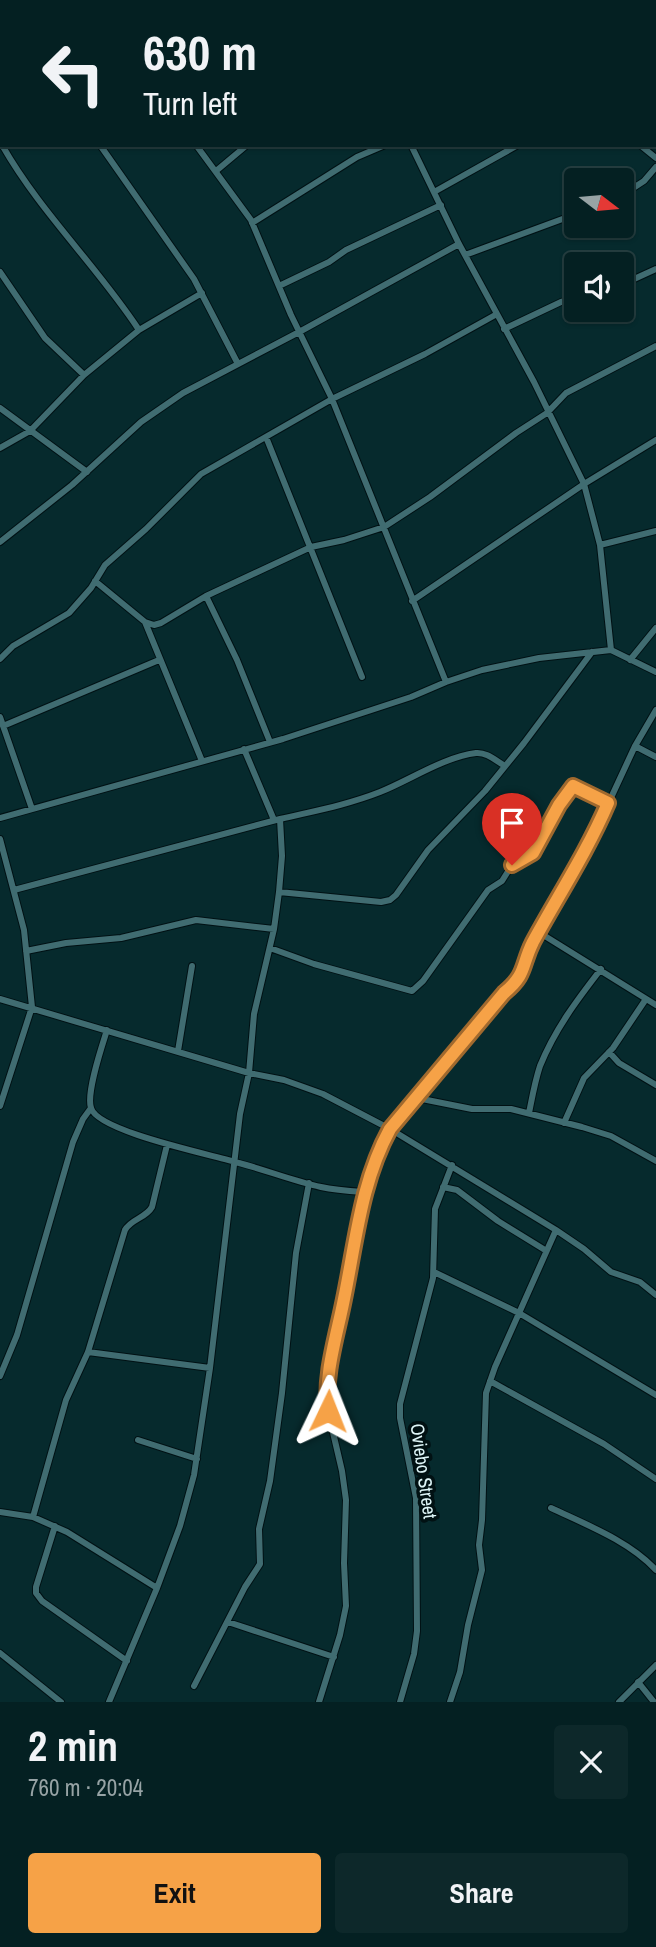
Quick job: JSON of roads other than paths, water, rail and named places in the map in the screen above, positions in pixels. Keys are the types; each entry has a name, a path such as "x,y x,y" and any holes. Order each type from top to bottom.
{"street":[{"path":"3,147 15,167 96,269 139,330"},
{"path":"101,147 188,270 238,364"},
{"path":"198,147 252,223 332,399 446,682"},
{"path":"216,171 245,147"},
{"path":"252,223 357,157 380,147"},
{"path":"412,147 459,244 534,382 584,484 600,545 611,650"},
{"path":"434,191 514,147"},
{"path":"634,188 656,167"},
{"path":"279,286 299,279 346,250 441,205"},
{"path":"465,255 564,218"},
{"path":"0,542 152,415 183,393 459,244"},
{"path":"634,279 656,269"},
{"path":"0,272 45,338 84,374"},
{"path":"0,448 30,431 84,374 139,330 202,293"},
{"path":"504,329 564,301"},
{"path":"0,659 13,646 69,613 105,565 201,474 332,399 425,354 497,314"},
{"path":"95,581 145,622 154,625 161,623 206,596 310,547 344,540 383,527 430,497 547,413 566,393 656,346"},
{"path":"0,408 87,472"},
{"path":"266,437 362,677"},
{"path":"412,601 584,484 656,440"},
{"path":"600,545 656,531"},
{"path":"206,596 232,649 270,742"},
{"path":"145,622 202,761"},
{"path":"630,660 656,628"},
{"path":"0,818 270,742 411,697 482,670 528,660 611,650 656,672"},
{"path":"279,892 381,902 390,900 428,850 505,766 592,652"},
{"path":"3,726 159,660"},
{"path":"319,1702 334,1657 346,1606 346,1500 328,1411 327,1392 363,1192 379,1149 390,1129 522,975 533,942 593,838 635,746 656,710"},
{"path":"0,717 32,809"},
{"path":"635,746 656,757"},
{"path":"109,1702 180,1526 197,1459 240,1114 249,1073 254,1014 274,929 282,856 277,819 244,749"},
{"path":"14,890 277,819 343,805 382,791 428,769 476,753 485,753 505,766"},
{"path":"270,948 314,964 412,991 423,981 488,890 502,881 512,865 533,853 559,805 573,786 608,803"},
{"path":"0,839 14,890 26,951 32,1007 1,1102"},
{"path":"26,951 66,943 121,938 196,920 274,929"},
{"path":"540,933 656,1005"},
{"path":"178,1051 192,966"},
{"path":"529,1113 539,1068 551,1041 562,1020 601,969"},
{"path":"0,999 249,1073 284,1080 323,1094 452,1165 556,1230 611,1272 640,1282 656,1295"},
{"path":"564,1123 584,1078 609,1052 646,999"},
{"path":"0,1377 17,1335 73,1142 79,1126 91,1108 96,1067 107,1030"},
{"path":"609,1052 619,1063 656,1085"},
{"path":"417,1098 472,1110 511,1109 529,1113 611,1136 656,1161"},
{"path":"91,1108 99,1118 113,1126 167,1145 235,1161 328,1189 363,1192"},
{"path":"33,1517 66,1400 88,1352 125,1230 127,1225 149,1212 152,1207 167,1145"},
{"name":"Oviebo Street","path":"400,1702 416,1647 417,1631 416,1498 400,1418 400,1404 434,1272 435,1209 452,1165"},
{"path":"194,1686 245,1587 260,1564 259,1530 270,1481 296,1253 309,1184"},
{"path":"443,1186 457,1190 498,1221 545,1250"},
{"path":"450,1702 460,1672 482,1570 479,1545 486,1393 545,1250 556,1230"},
{"path":"434,1272 519,1313 656,1395"},
{"path":"88,1352 210,1368"},
{"path":"490,1381 604,1444 656,1479"},
{"path":"138,1440 197,1459"},
{"path":"551,1508 612,1538 637,1553 656,1570"},
{"path":"0,1512 33,1517 55,1526 157,1588"},
{"path":"55,1526 36,1593 42,1601 127,1661"},
{"path":"228,1622 334,1657"},
{"path":"0,1653 61,1702"},
{"path":"619,1702 656,1665"},
{"path":"638,1682 654,1702"}]}
